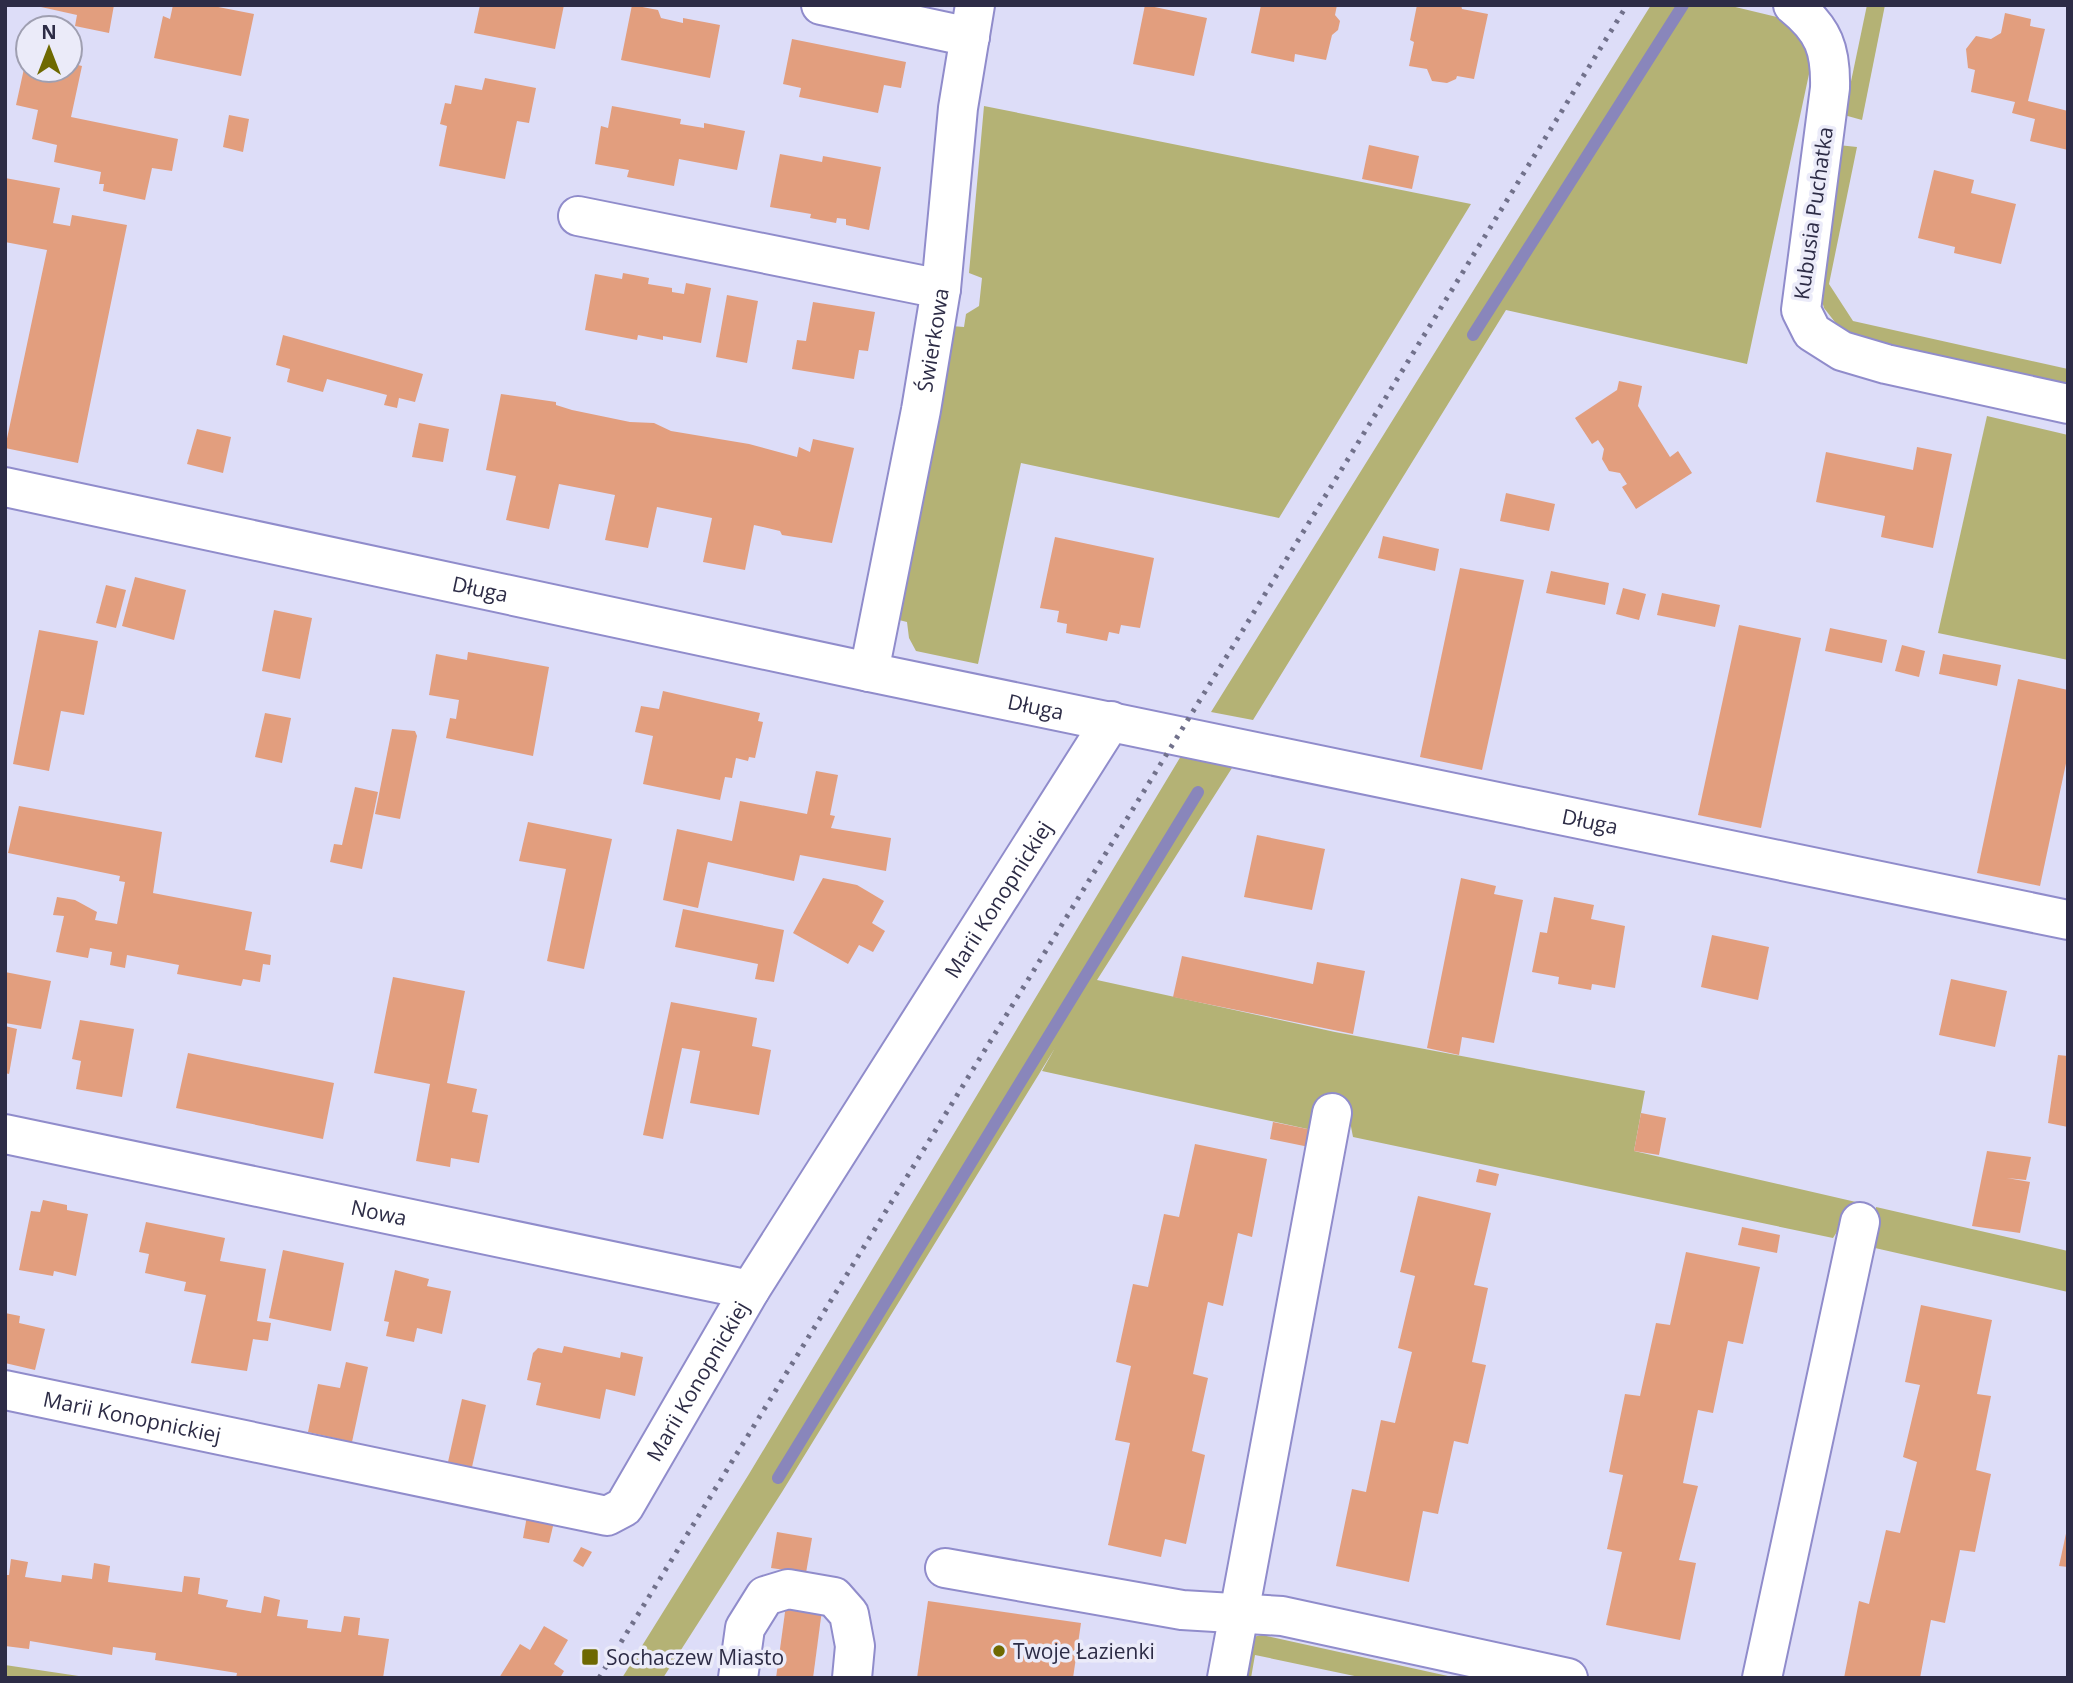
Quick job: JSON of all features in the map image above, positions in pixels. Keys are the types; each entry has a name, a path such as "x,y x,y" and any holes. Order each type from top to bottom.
{"street":[{"path":"821,5 973,21"},
{"name":"Kubusia Puchatka","path":"1793,5 1824,39 1830,58 1830,88 1801,310 1812,332 1842,351 1875,361 2068,404"},
{"name":"Świerkowa","path":"869,672 921,410 941,289 958,108 973,21"},
{"path":"578,216 941,289"},
{"name":"Długa","path":"5,487 869,672 2068,920"},
{"name":"Marii Konopnickiej","path":"5,1390 607,1516 624,1507 750,1290 1111,721"},
{"path":"1227,1678 1332,1113"},
{"name":"Nowa","path":"5,1134 750,1290"},
{"path":"1762,1678 1860,1222"},
{"path":"945,1568 1182,1610 1282,1616 1568,1678"},
{"path":"737,1678 745,1628 765,1596 788,1589 834,1597 849,1614 855,1646 852,1678"}],"shaded area":[{"path":"1651,5 1727,5 1793,21 1812,60 1747,364 1506,310 1253,720 1211,712"},
{"path":"1867,5 1885,5 1862,120 1844,115"},
{"path":"984,106 1471,204 1279,518 1021,463 978,664 916,651 909,638 907,622 895,619 951,326 964,327 966,314 979,306 982,278 969,273"},
{"path":"1838,145 1857,147 1829,284 1853,321 2068,369 2068,394 1845,335 1824,308 1816,280"},
{"path":"1987,416 2068,435 2068,660 1938,633"},
{"path":"1181,756 1232,768 1097,980 1335,1032 1645,1091 1634,1151 1856,1202 1833,1238 1353,1137 1347,1106 1312,1130 1042,1071 1055,1048 782,1492 663,1678 622,1678 749,1474"},
{"path":"1876,1207 2068,1251 2068,1292 1875,1248"},
{"path":"1262,1635 1457,1678 1364,1678 1255,1655 1251,1678 1235,1678 1248,1638"},
{"path":"5,1665 92,1678 5,1678"}],"building":[{"path":"32,5 114,5 109,33 84,28 84,14"},
{"path":"173,5 208,5 254,14 241,76 154,58 163,16 170,19"},
{"path":"480,5 564,5 555,49 474,33"},
{"path":"632,5 658,10 661,18 683,23 683,18 720,25 710,78 621,60"},
{"path":"1145,5 1207,18 1194,76 1133,64"},
{"path":"1261,5 1337,5 1335,15 1340,21 1338,30 1332,35 1326,60 1295,54 1294,62 1251,53"},
{"path":"1417,5 1461,5 1462,9 1488,14 1474,79 1457,76 1447,83 1432,81 1427,69 1409,66 1414,42 1410,40"},
{"path":"2005,13 2031,19 2030,26 2045,29 2028,101 2068,111 2068,150 2030,141 2035,119 2012,113 2015,102 1971,92 1975,70 1968,68 1966,49 1976,36 1991,39 2001,33"},
{"path":"792,39 906,62 901,88 884,85 878,113 799,97 801,88 783,84"},
{"path":"485,78 536,88 529,123 517,121 505,179 439,166 447,126 440,124 445,103 451,104 455,85 482,90"},
{"path":"21,84 78,84 71,117 178,139 172,171 152,168 145,200 103,191 104,184 99,184 101,172 54,162 57,145 32,139 38,110 16,105"},
{"path":"612,106 681,119 680,124 704,128 704,123 745,131 737,170 679,159 674,186 627,177 629,170 595,164 601,126 608,128"},
{"path":"229,115 249,119 243,152 223,147"},
{"path":"1369,145 1419,156 1412,189 1362,179"},
{"path":"780,154 822,162 823,156 881,167 869,230 846,225 846,219 837,218 836,223 810,218 811,214 770,207"},
{"path":"1934,170 1974,180 1971,193 2016,204 2001,264 1954,253 1955,247 1918,238"},
{"path":"5,178 60,188 53,223 70,226 72,215 127,225 78,463 5,448 47,250 5,242"},
{"path":"623,273 649,278 648,284 672,288 672,292 684,294 686,283 711,288 701,343 663,336 663,340 638,335 637,340 585,330 595,274 622,279"},
{"path":"727,295 758,301 747,363 716,357"},
{"path":"813,302 875,312 868,351 859,350 854,379 792,369 797,340 806,341"},
{"path":"283,335 423,374 415,402 399,398 397,408 384,405 387,395 327,379 323,392 287,382 290,369 276,365"},
{"path":"1619,381 1642,386 1638,406 1670,457 1678,451 1692,473 1636,509 1622,487 1627,484 1620,473 1609,471 1602,459 1604,449 1598,440 1592,444 1575,418 1617,390"},
{"path":"501,394 556,402 556,405 572,410 630,422 654,423 671,431 749,444 797,457 799,447 810,452 813,439 854,448 832,543 782,535 780,531 754,525 745,570 703,562 712,518 657,507 648,548 605,540 615,495 559,484 549,529 506,520 516,476 486,470"},
{"path":"419,423 449,429 443,462 412,457"},
{"path":"197,429 231,437 223,473 187,464"},
{"path":"1917,447 1952,454 1933,548 1881,537 1885,516 1816,502 1826,452 1913,470"},
{"path":"1506,493 1555,504 1549,531 1500,521"},
{"path":"1383,536 1439,549 1435,571 1378,558"},
{"path":"1055,537 1154,558 1140,628 1121,625 1119,634 1109,632 1107,641 1066,633 1067,624 1057,622 1059,611 1040,608"},
{"path":"1460,568 1524,580 1482,770 1420,757"},
{"path":"1551,571 1609,583 1605,605 1546,593"},
{"path":"135,577 186,590 174,640 122,626"},
{"path":"106,585 126,590 116,628 96,623"},
{"path":"1623,588 1646,594 1639,620 1616,614"},
{"path":"1662,593 1720,605 1715,627 1657,615"},
{"path":"274,610 312,618 300,679 262,671"},
{"path":"1739,625 1801,638 1761,828 1698,815"},
{"path":"1830,628 1887,640 1882,663 1825,651"},
{"path":"39,630 98,641 84,715 61,711 49,771 13,764"},
{"path":"1902,645 1925,651 1919,677 1895,671"},
{"path":"468,652 549,667 533,756 446,738 450,718 456,719 459,700 429,695 436,654 467,660"},
{"path":"1943,654 2001,665 1997,686 1939,674"},
{"path":"2018,679 2068,690 2068,754 2040,886 1977,873"},
{"path":"663,691 760,713 758,721 763,722 755,758 749,757 748,761 736,758 732,778 725,777 720,800 643,784 653,736 635,732 641,706 659,709"},
{"path":"265,713 291,718 282,763 255,757"},
{"path":"392,729 415,731 417,736 400,819 375,814"},
{"path":"816,771 838,775 830,815 835,816 831,828 891,838 886,871 800,855 794,881 708,862 698,908 663,900 677,829 732,841 740,801 807,814"},
{"path":"355,787 378,792 362,869 330,862 334,844 342,845"},
{"path":"19,806 162,832 153,893 252,912 245,950 271,955 270,965 263,964 260,982 243,979 241,986 177,974 179,965 127,955 125,968 110,965 112,952 90,948 88,958 56,952 64,916 53,915 57,897 75,900 97,912 95,920 117,924 125,882 119,881 120,876 8,853"},
{"path":"528,822 612,839 584,969 547,961 566,869 519,861"},
{"path":"1257,835 1325,849 1312,910 1244,897"},
{"path":"823,878 857,885 884,901 872,923 885,931 873,952 859,945 848,964 793,933"},
{"path":"1461,878 1496,886 1494,894 1523,900 1494,1043 1462,1037 1459,1055 1427,1048"},
{"path":"1554,897 1594,905 1591,919 1625,926 1615,988 1592,984 1591,990 1558,984 1559,977 1532,972 1540,932 1547,933"},
{"path":"683,909 784,930 774,982 755,979 758,964 675,947"},
{"path":"1712,935 1769,947 1758,1000 1701,987"},
{"path":"1182,956 1313,984 1317,962 1365,971 1353,1034 1173,997"},
{"path":"5,972 51,981 41,1029 5,1023"},
{"path":"393,977 465,991 447,1083 477,1089 472,1112 488,1115 479,1163 451,1158 450,1167 416,1161 430,1084 374,1073"},
{"path":"1951,979 2007,991 1995,1047 1939,1035"},
{"path":"671,1002 757,1018 752,1046 771,1050 759,1115 690,1103 700,1051 682,1048 663,1139 643,1135"},
{"path":"80,1020 134,1029 122,1097 76,1089 81,1061 72,1059"},
{"path":"5,1026 17,1029 9,1074 5,1073"},
{"path":"188,1053 334,1083 323,1139 176,1108"},
{"path":"2058,1055 2068,1056 2068,1127 2048,1123"},
{"path":"1641,1113 1666,1118 1659,1155 1634,1151"},
{"path":"1273,1122 1312,1130 1309,1147 1270,1139"},
{"path":"1195,1144 1267,1159 1252,1237 1238,1233 1223,1306 1208,1302 1193,1374 1208,1378 1192,1451 1205,1455 1186,1544 1165,1539 1161,1557 1108,1545 1130,1443 1115,1440 1131,1366 1116,1362 1133,1284 1148,1287 1164,1214 1179,1217"},
{"path":"1987,1151 2031,1157 2026,1180 2007,1178 2030,1182 2020,1233 1972,1226"},
{"path":"1479,1169 1499,1174 1496,1186 1476,1182"},
{"path":"1418,1196 1491,1213 1474,1285 1488,1288 1472,1362 1486,1365 1468,1444 1454,1441 1438,1514 1423,1511 1409,1582 1336,1566 1352,1489 1366,1492 1381,1420 1395,1423 1412,1352 1398,1348 1415,1276 1400,1272"},
{"path":"43,1200 67,1205 67,1210 88,1214 76,1276 54,1271 53,1276 19,1270 31,1211 40,1212"},
{"path":"146,1222 225,1238 220,1261 266,1269 257,1321 271,1323 268,1341 253,1339 247,1371 191,1363 206,1295 184,1291 186,1282 145,1273 149,1254 139,1252"},
{"path":"1742,1227 1780,1235 1777,1253 1738,1245"},
{"path":"283,1250 344,1263 331,1331 269,1318"},
{"path":"1686,1252 1760,1267 1743,1344 1728,1341 1713,1413 1698,1410 1683,1483 1698,1486 1679,1560 1696,1563 1680,1640 1606,1625 1622,1552 1607,1549 1623,1475 1609,1472 1625,1394 1640,1396 1656,1323 1670,1325"},
{"path":"395,1270 429,1279 427,1286 451,1291 442,1334 417,1328 414,1342 386,1336 389,1322 384,1321"},
{"path":"1921,1305 1992,1320 1977,1394 1991,1396 1976,1470 1991,1474 1975,1552 1960,1550 1945,1623 1931,1620 1920,1678 1844,1678 1859,1601 1869,1604 1886,1530 1900,1533 1917,1462 1903,1457 1920,1385 1905,1382"},
{"path":"5,1313 20,1316 19,1323 45,1329 35,1370 5,1363"},
{"path":"564,1346 620,1358 621,1352 643,1357 635,1396 606,1389 600,1419 536,1405 541,1383 527,1380 533,1353 538,1348 562,1353"},
{"path":"346,1362 368,1367 352,1442 308,1432 318,1384 340,1388"},
{"path":"462,1399 486,1405 472,1467 448,1462"},
{"path":"527,1516 554,1522 549,1543 523,1538"},
{"path":"2068,1529 2068,1567 2059,1566"},
{"path":"777,1532 812,1538 806,1573 771,1568"},
{"path":"581,1547 592,1552 583,1567 573,1561"},
{"path":"11,1559 28,1562 25,1577 61,1582 62,1575 92,1579 94,1563 110,1566 108,1582 182,1592 184,1576 200,1578 198,1594 228,1600 226,1607 261,1613 264,1596 280,1600 277,1616 308,1620 307,1628 341,1632 344,1616 360,1618 358,1635 389,1639 383,1678 236,1678 237,1673 155,1660 156,1653 113,1647 112,1655 30,1641 29,1649 5,1646 5,1575 9,1575"},
{"name":"Twoje Łazienki","path":"928,1601 1081,1623 1073,1678 917,1678"},
{"path":"786,1605 822,1610 813,1678 776,1678"},
{"path":"544,1626 568,1640 554,1664 564,1671 560,1678 499,1678 520,1644 530,1650"}],"waterway":[{"path":"1473,335 1683,5"},
{"path":"778,1478 1198,792"}],"railway":[{"path":"599,1678 1627,5"}],"place":[{"name":"Twoje Łazienki","path":"999,1651"},
{"name":"Sochaczew Miasto","path":"590,1657"}]}
